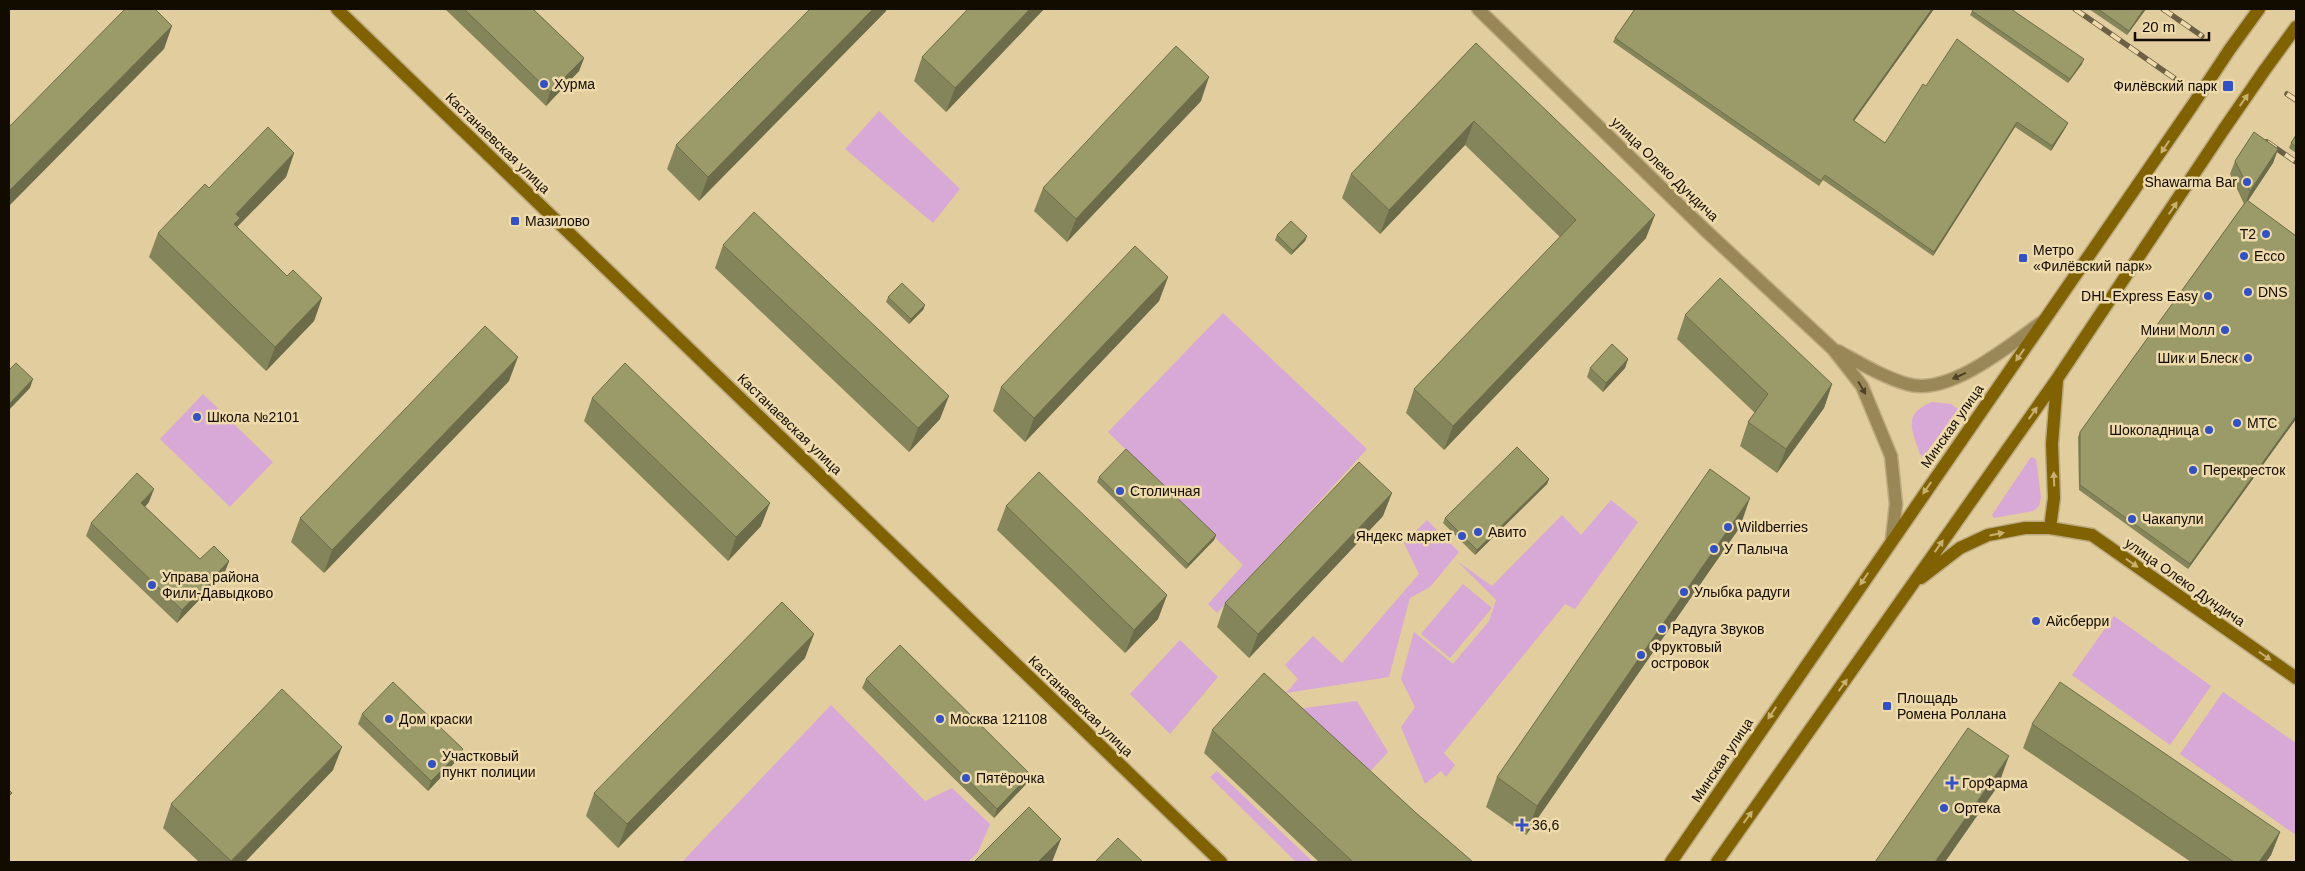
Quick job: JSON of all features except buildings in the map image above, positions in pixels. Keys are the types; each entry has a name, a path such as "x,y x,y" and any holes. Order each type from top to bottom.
{"main road":[{"name":"Кастанаевская улица","path":"336,9 1221,862"},
{"name":"Минская улица","path":"1671,862 2259,9"},
{"path":"1718,860 2057,380 2224,129 2296,27"},
{"path":"2050,528 2054,498 2052,444 2057,380"},
{"name":"улица Олеко Дундича","path":"1911,586 1960,548 1988,535 2025,528 2050,528 2092,534 2296,678"},
{"path":"1659,862 1686,840"}],"street":[{"name":"улица Олеко Дундича","path":"1478,9 1704,229 1833,349 1862,386 1891,456 1896,504 1892,539"},
{"name":"улица Олеко Дундича","path":"1833,349 1909,385 1942,384 1969,372 2044,320"}],"shaded area":[{"path":"879,111 960,189 933,223 845,149"},
{"path":"1223,313 1367,449 1217,613 1208,604 1243,565 1108,432"},
{"path":"203,394 273,462 230,507 160,439"},
{"path":"1932,402 1951,404 1958,409 1923,457 1920,454 1912,430 1913,417 1916,412"},
{"path":"2031,457 2036,459 2041,497 2039,506 2033,511 1994,518 1992,515"},
{"path":"1611,500 1638,522 1575,609 1565,604 1444,753 1455,765 1446,777 1441,771 1425,784 1401,727 1415,707 1401,679 1414,632 1453,664 1489,621 1496,600 1457,561 1492,586 1562,515 1581,535"},
{"path":"1427,520 1459,552 1430,587 1410,598 1389,677 1286,693 1298,679 1285,665 1313,636 1342,663 1419,574 1404,543"},
{"path":"1463,584 1492,608 1450,658 1421,634"},
{"path":"2114,616 2211,686 2170,745 2072,675"},
{"path":"1180,640 1218,677 1170,734 1130,694"},
{"path":"2223,692 2296,743 2296,835 2180,754"},
{"path":"1357,701 1388,752 1365,777 1290,710"},
{"path":"831,705 925,801 952,788 990,824 978,852 968,862 682,862"},
{"path":"1217,771 1313,862 1296,862 1210,777"}],"railway":[{"path":"2075,9 2174,78"},
{"path":"2163,9 2202,36"},
{"path":"2287,94 2296,100"},
{"path":"2267,142 2296,162"}],"place":[{"name":"Хурма","path":"544,84"},
{"name":"Филёвский парк","path":"2228,86"},
{"name":"Shawarma Bar","path":"2247,182"},
{"name":"Мазилово","path":"515,221"},
{"name":"T2","path":"2266,234"},
{"name":"Ecco","path":"2244,256"},
{"name":"Метро «Филёвский парк»","path":"2023,258"},
{"name":"DNS","path":"2248,292"},
{"name":"DHL Express Easy","path":"2208,296"},
{"name":"Мини Молл","path":"2225,330"},
{"name":"Шик и Блеск","path":"2248,358"},
{"name":"Школа №2101","path":"197,417"},
{"name":"МТС","path":"2237,423"},
{"name":"Шоколадница","path":"2209,430"},
{"name":"Перекресток","path":"2193,470"},
{"name":"Столичная","path":"1120,491"},
{"name":"Чакапули","path":"2132,519"},
{"name":"Wildberries","path":"1728,527"},
{"name":"Авито","path":"1478,532"},
{"name":"Яндекс маркет","path":"1462,536"},
{"name":"У Палыча","path":"1714,549"},
{"name":"Управа района Фили-Давыдково","path":"152,585"},
{"name":"Улыбка радуги","path":"1684,592"},
{"name":"Айсберри","path":"2036,621"},
{"name":"Радуга Звуков","path":"1662,629"},
{"name":"Фруктовый островок","path":"1641,655"},
{"name":"Площадь Ромена Роллана","path":"1887,706"},
{"name":"Дом краски","path":"389,719"},
{"name":"Москва 121108","path":"940,719"},
{"name":"Участковый пункт полиции","path":"432,764"},
{"name":"Пятёрочка","path":"966,778"},
{"name":"ГорФарма","path":"1952,783"},
{"name":"Ортека","path":"1944,808"},
{"name":"36,6","path":"1522,825"}]}
